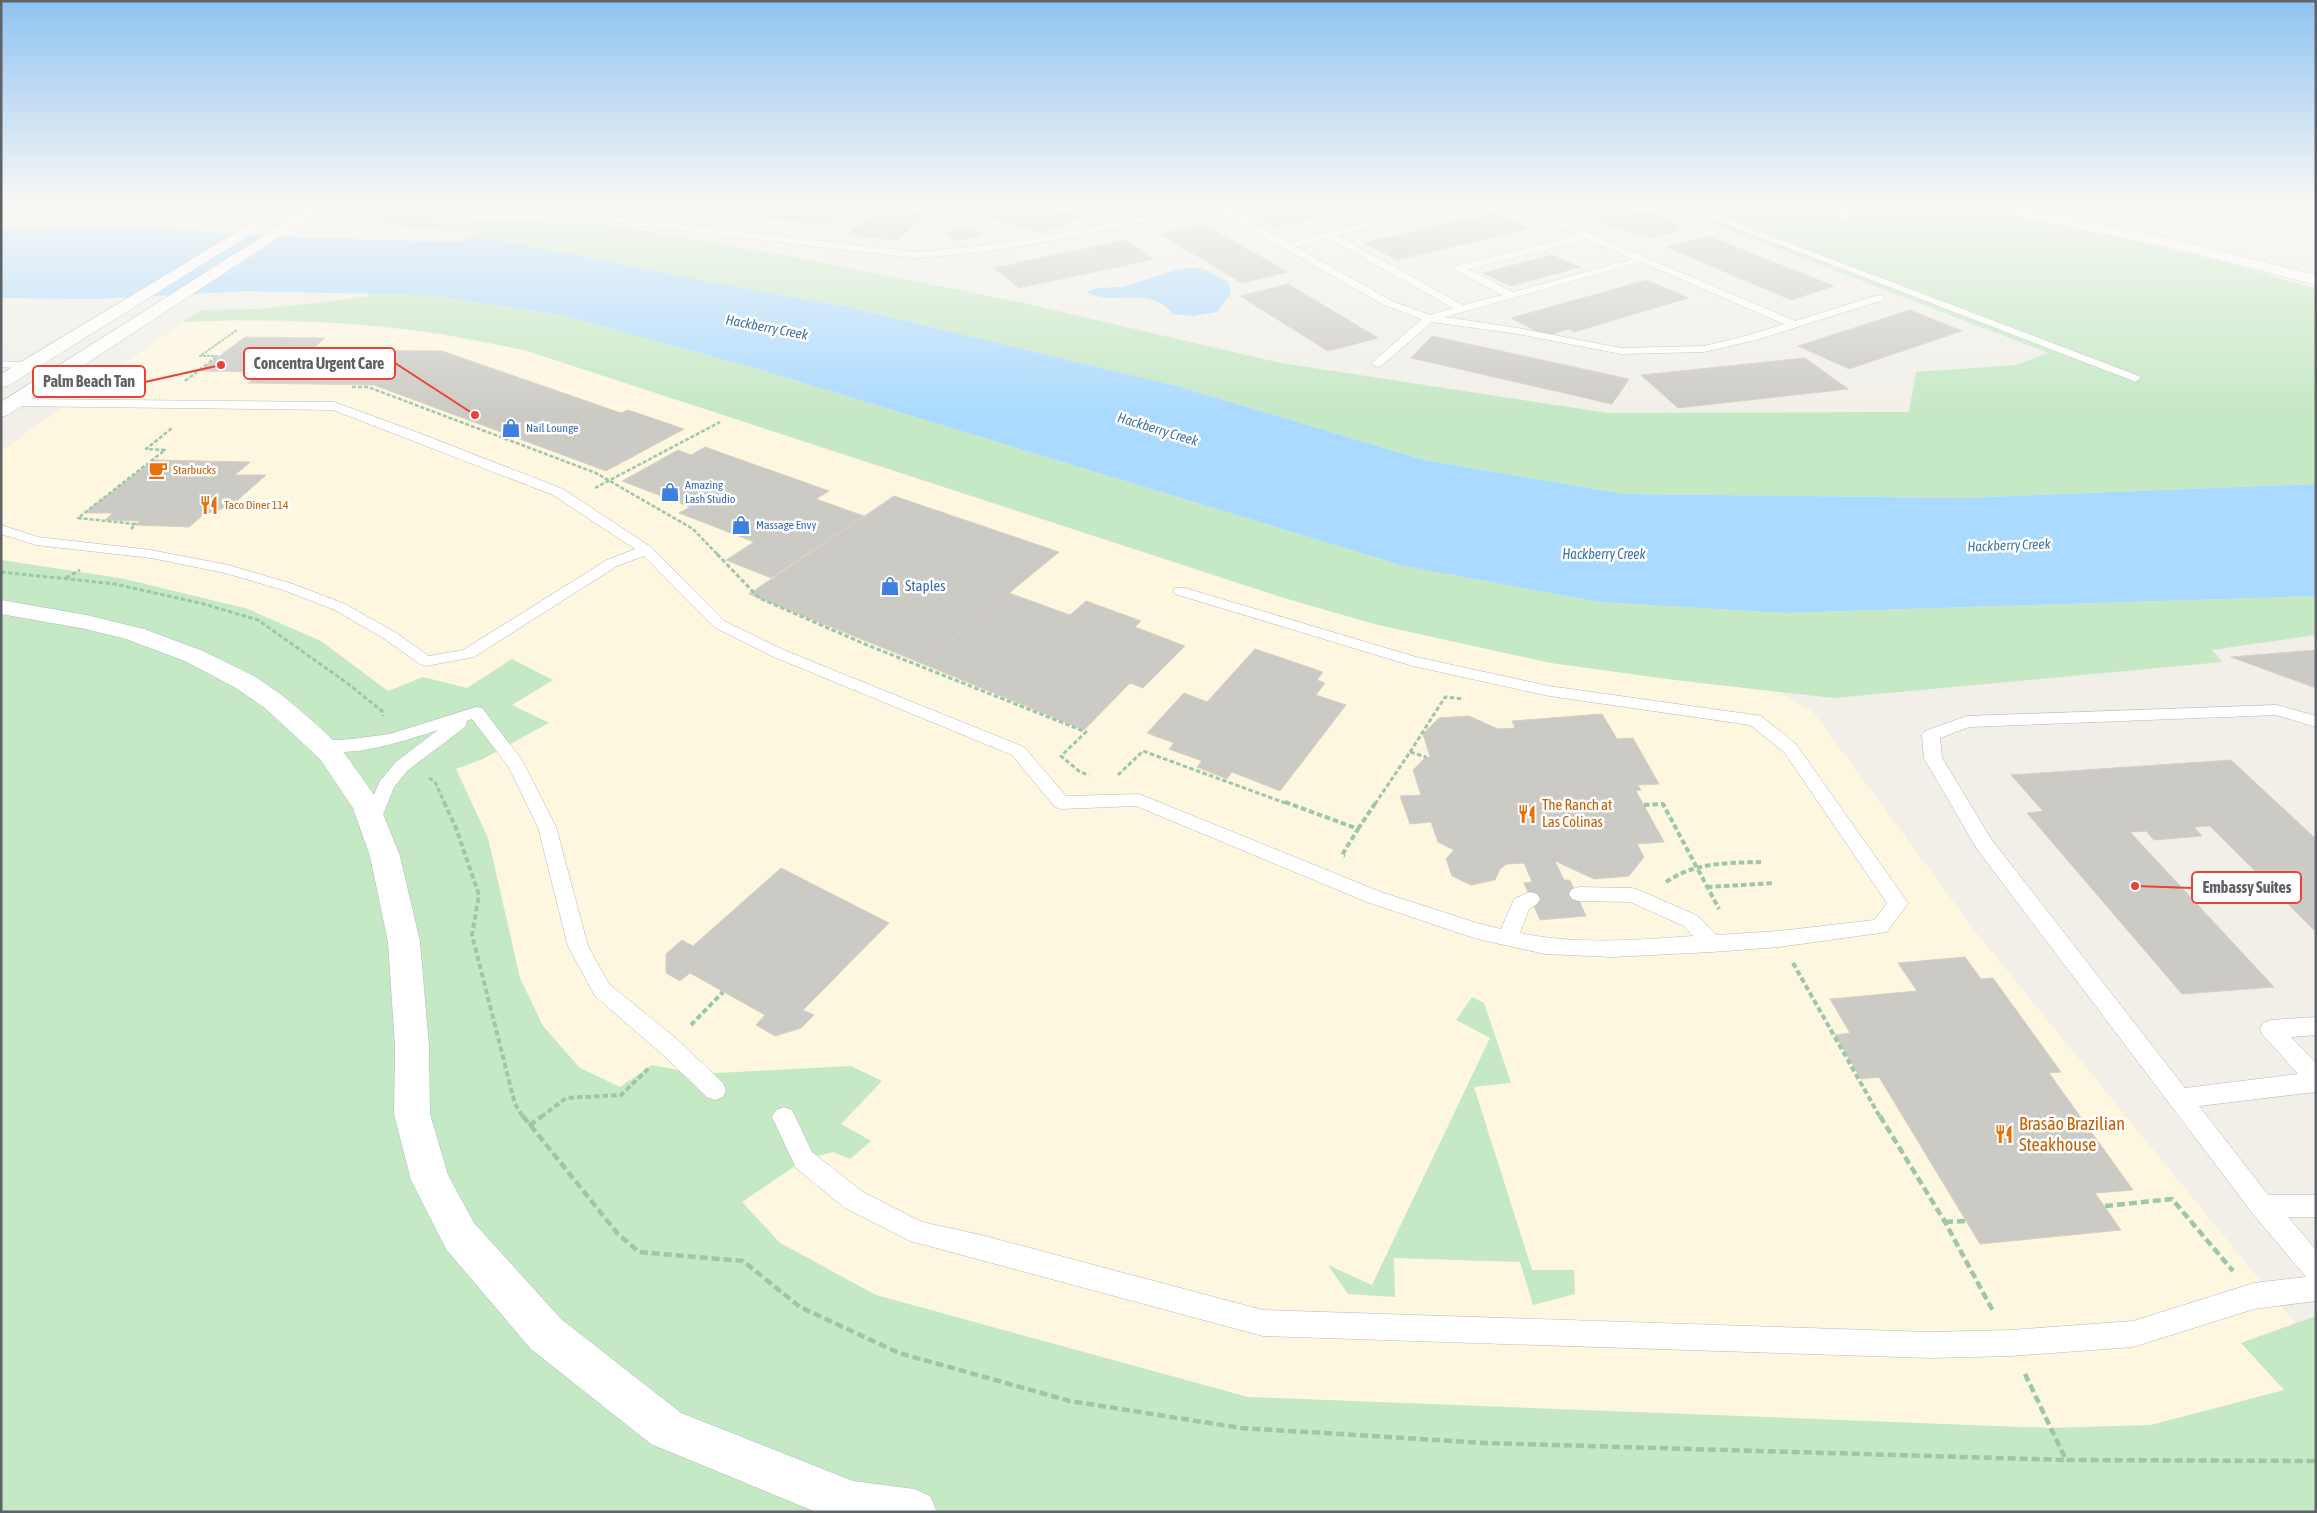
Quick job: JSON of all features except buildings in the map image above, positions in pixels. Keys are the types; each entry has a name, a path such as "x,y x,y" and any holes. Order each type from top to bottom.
{"main road":[{"path":"1,382 177,274"},
{"path":"6,402 136,325 214,274"},
{"path":"2291,274 2316,280"},
{"path":"6,402 32,370 28,366"},
{"path":"1,607 135,634 194,656 246,682 274,702 322,745 367,806 385,856 404,942 412,1046 412,1114 430,1180 460,1236 546,1334 666,1429 853,1504 914,1512"}],"lane":[{"path":"1337,274 1388,303 1430,318 1621,351 1704,349 1752,338 1879,298"},
{"path":"1398,274 1462,309"},
{"path":"1470,274 1511,295"},
{"path":"1377,364 1430,318 1589,274"},
{"path":"1676,274 1795,325"},
{"path":"1861,274 2135,378"},
{"path":"1,364 28,366"},
{"path":"6,402 334,406 558,492 646,550 719,624 780,654 1018,751 1061,803 1138,800 1374,897 1477,931 1545,946 1612,949 1712,944 1779,939 1880,927 1898,903 1790,748 1755,720 1549,691 1413,661 1180,591"},
{"path":"1,529 36,541 151,554 228,569 288,587 340,608 389,635 426,661 468,654 612,563 646,550"},
{"path":"2316,722 2277,710 1967,722 1931,735 1933,758 1984,844 2090,985 2180,1098 2262,1206 2316,1270"},
{"path":"322,745 353,745 384,740 476,712"},
{"path":"372,820 386,785 402,766 437,738 476,712"},
{"path":"476,712 516,764 547,827 578,946 602,990 670,1047 715,1090"},
{"path":"1579,894 1632,895 1691,921 1712,944"},
{"path":"1508,938 1521,904 1530,899"},
{"path":"2316,1026 2271,1029 2316,1080"},
{"path":"2180,1098 2316,1080"},
{"path":"784,1117 804,1160 854,1200 919,1233 981,1247 1263,1323 1911,1345 2011,1343 2133,1334 2254,1296 2316,1288"},
{"path":"2262,1206 2316,1206"}],"path":[{"path":"190,384 181,384 217,356 200,356 237,330"},
{"path":"348,387 368,387 611,480 693,529 758,598 868,645 1086,732 1061,756 1080,772 1096,776"},
{"path":"65,578 139,531 130,530 135,524 78,518 165,450 146,449 204,404"},
{"path":"570,499 611,480 720,422"},
{"path":"1,572 115,584 204,604 258,620 382,711 384,740"},
{"path":"1351,858 1342,855 1445,697 1460,699"},
{"path":"1112,781 1143,751 1358,829"},
{"path":"1410,752 1426,757"},
{"path":"402,766 418,770 435,782 459,836 479,895 472,935 515,1104 529,1126 618,1234 639,1252 743,1261 800,1306 899,1353 1070,1401 1241,1428 1486,1443 2066,1460 2316,1461"},
{"path":"1644,805 1663,804 1720,911"},
{"path":"1662,886 1677,873 1696,866 1761,862"},
{"path":"1708,887 1774,883"},
{"path":"1779,939 1863,1089 1945,1222 2011,1343 2066,1460"},
{"path":"529,1126 566,1098 621,1095 723,992"},
{"path":"2104,1206 2172,1199 2254,1296"},
{"path":"1945,1222 1966,1221"}],"shaded area":[{"path":"223,320 351,324 419,331 524,350 1240,584 1378,625 1551,663 1675,680 1774,690 1813,712 1978,935 2316,1349 2285,1390 2151,1425 2051,1428 1468,1407 1248,1397 875,1295 780,1243 742,1202 620,1087 580,1068 543,1026 520,978 488,838 456,769 125,579 1,560 1,451 183,322"}],"green space":[{"path":"668,274 876,274 1019,302 1281,363 1608,413 1909,412 1916,372 2016,365 2048,353 1842,274 2264,274 2316,289 2316,484 1964,498 1623,494 1424,460 1177,386 848,307"},
{"path":"370,294 428,295 561,315 758,369 1404,566 1599,602 1784,613 2316,596 2316,635 2212,650 2222,662 1834,698 1675,680 1551,663 1378,625 1284,598 524,350 445,335 361,325 272,320 183,322 201,310 261,309 366,297"},
{"path":"1,560 125,579 248,609 321,641 388,691 423,677 467,688 512,659 553,680 512,705 549,723 483,759 456,769 488,838 520,978 543,1026 580,1068 620,1087 652,1065 699,1074 851,1066 882,1081 841,1124 871,1141 850,1159 833,1152 804,1160 742,1202 780,1243 876,1295 1248,1397 2050,1428 2151,1425 2284,1390 2241,1343 2316,1316 2316,1512 1,1512"},
{"path":"1472,997 1484,1003 1511,1083 1474,1087 1532,1270 1574,1270 1575,1294 1533,1305 1520,1262 1394,1258 1395,1297 1348,1294 1328,1265 1372,1285 1490,1038 1456,1020"}],"water":[{"name":"Hackberry Creek","path":"1,274 668,274 848,307 1177,386 1424,460 1623,494 1964,498 2316,484 2316,596 1784,613 1599,602 1404,566 758,369 561,315 428,295 247,291 96,299 1,298"},
{"path":"1165,274 1212,274 1228,282 1231,293 1217,312 1193,316 1173,314 1163,305 1152,300 1108,298 1087,292 1097,288 1122,287"}],"place":[{"name":"Palm Beach Tan","path":"221,365"},
{"name":"Concentra Urgent Care","path":"475,415"},
{"name":"Nail Lounge","path":"511,428"},
{"name":"Starbucks","path":"158,470"},
{"name":"Amazing Lash Studio","path":"670,492"},
{"name":"Taco Diner 114","path":"209,505"},
{"name":"Massage Envy","path":"741,525"},
{"name":"Staples","path":"890,586"},
{"name":"The Ranch at Las Colinas","path":"1527,814"},
{"name":"Embassy Suites","path":"2135,886"},
{"name":"Brasão Brazilian Steakhouse","path":"2004,1134"}]}
